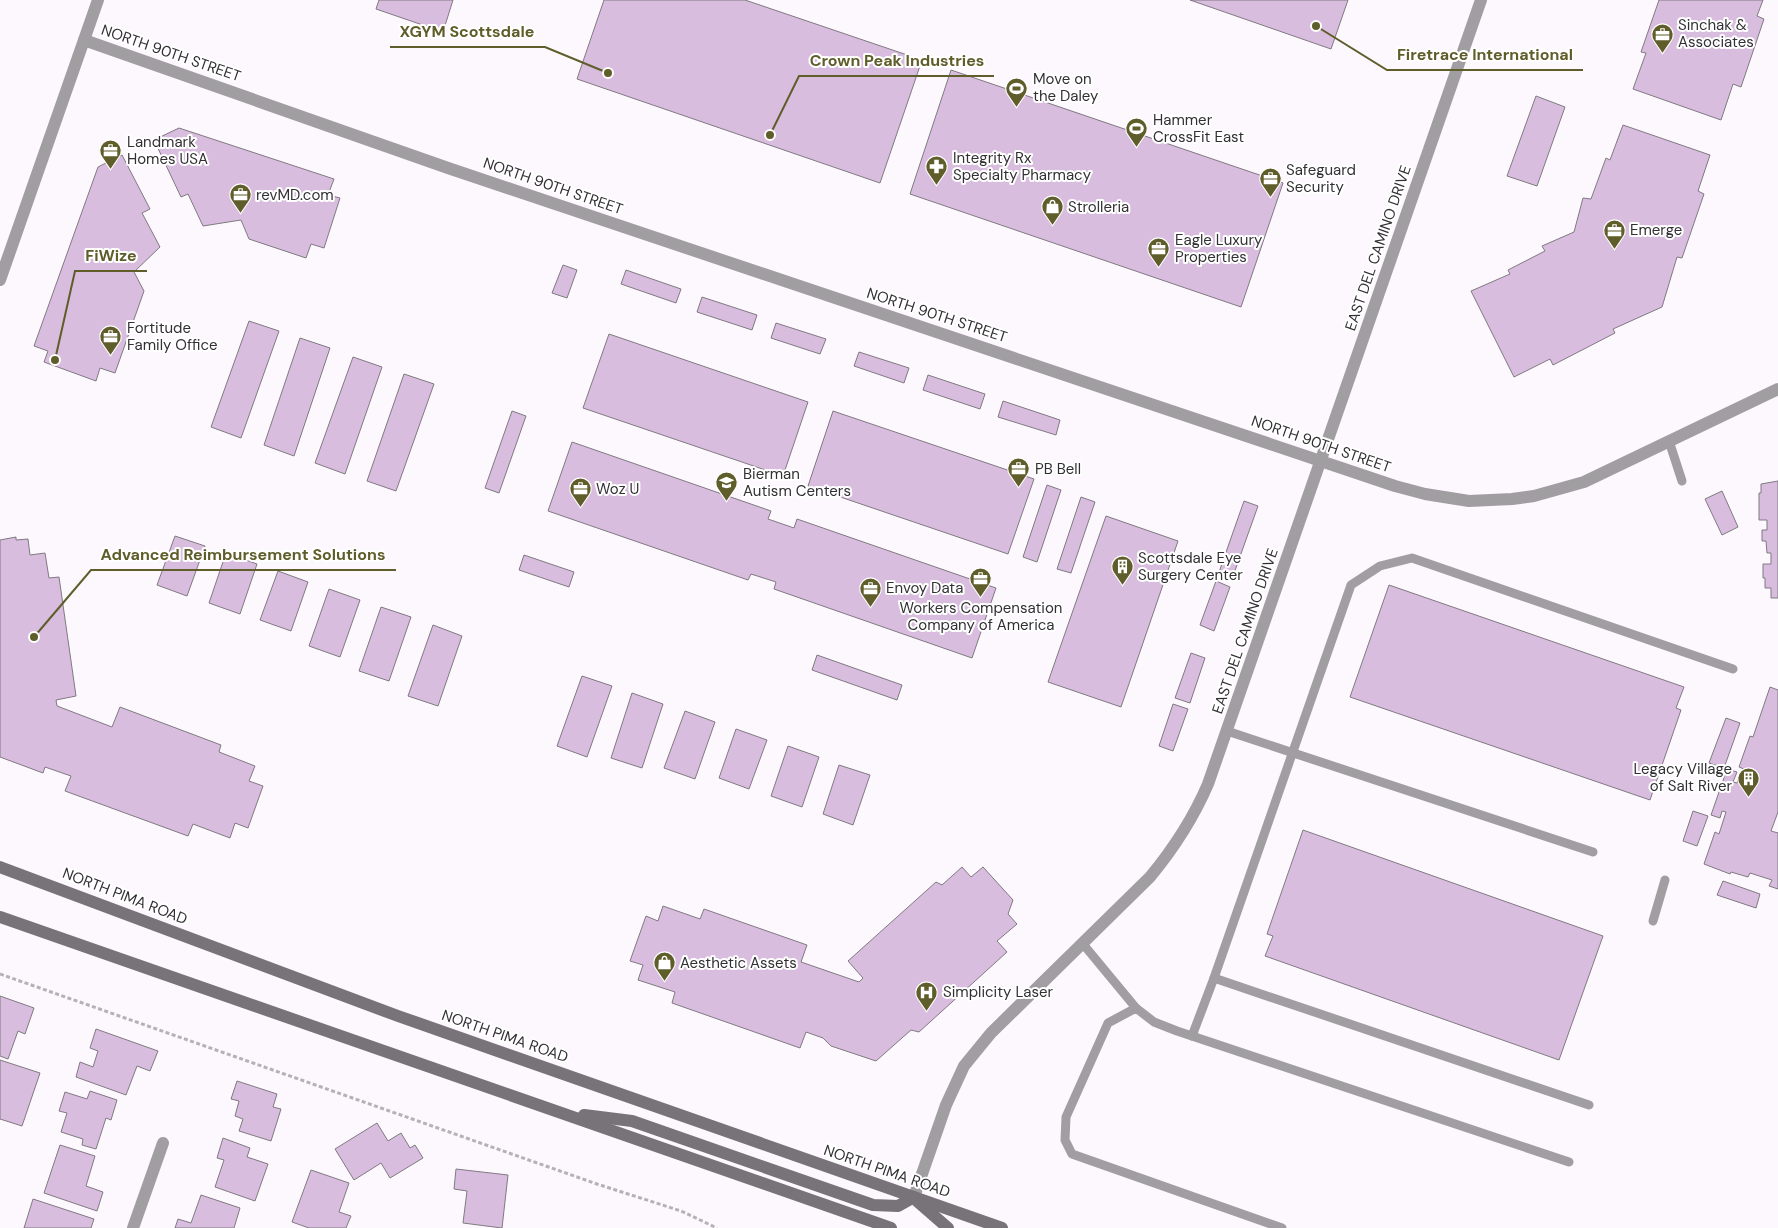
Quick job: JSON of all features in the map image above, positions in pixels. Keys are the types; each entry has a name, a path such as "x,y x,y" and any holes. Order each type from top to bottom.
{"main road":[{"name":"NORTH PIMA ROAD","path":"0,867 398,1016 1002,1228"},
{"path":"0,917 891,1228"},
{"path":"557,1111 632,1121 873,1204 898,1206 914,1197 948,1228"}],"street":[{"path":"0,280 98,0"},
{"name":"EAST DEL CAMINO DRIVE","path":"914,1197 946,1105 964,1066 991,1033 1150,877 1169,855 1185,831 1208,784 1481,0"},
{"name":"NORTH 90TH STREET","path":"84,40 456,170 1322,460 1394,486 1425,494 1468,501 1512,499 1534,496 1584,482 1778,388"},
{"path":"133,1228 163,1143"}],"lane":[{"path":"1669,441 1682,481"},
{"path":"1192,1036 1351,585 1380,566 1412,558 1733,669"},
{"path":"1227,731 1593,852"},
{"path":"1654,921 1665,880"},
{"path":"1083,944 1136,1008 1154,1022 1569,1162"},
{"path":"1214,978 1589,1105"},
{"path":"1136,1008 1108,1023 1066,1117 1064,1140 1072,1154 1282,1228"}],"path":[{"path":"0,974 681,1211 717,1228"}],"building":[{"path":"379,0 453,0 443,32 376,9"},
{"path":"604,0 745,0 922,60 880,183 577,79"},
{"path":"1190,0 1348,0 1331,49"},
{"path":"1659,0 1763,0 1757,16 1764,19 1741,87 1733,84 1721,120 1633,89 1646,53 1641,52"},
{"path":"951,70 1283,183 1241,307 910,194"},
{"path":"1536,96 1565,107 1537,186 1507,176"},
{"name":"Emerge","path":"1623,125 1710,155 1698,191 1704,194 1682,258 1677,257 1662,307 1613,329 1615,333 1553,365 1550,359 1514,377 1471,291 1510,274 1508,270 1545,251 1542,246 1574,232 1583,198 1591,199 1606,158 1610,160"},
{"path":"179,128 334,179 328,195 340,198 324,248 311,244 306,258 249,239 241,220 203,226 188,194 181,197 154,140"},
{"path":"122,155 150,209 142,213 160,247 134,272 144,291 115,373 100,368 96,381 44,362 48,351 34,346 98,167"},
{"path":"563,265 577,270 567,298 552,293"},
{"path":"626,270 681,289 676,303 621,284"},
{"path":"702,297 757,315 752,330 697,312"},
{"path":"249,321 279,331 241,438 211,427"},
{"path":"776,323 826,339 820,354 771,338"},
{"path":"609,334 808,402 783,476 583,408"},
{"path":"300,338 330,348 294,456 264,445"},
{"path":"859,352 909,368 904,383 854,366"},
{"path":"353,357 382,367 345,474 315,463"},
{"path":"404,374 434,384 396,491 367,481"},
{"path":"928,375 985,394 980,409 923,390"},
{"path":"1003,401 1060,420 1056,435 998,417"},
{"path":"512,411 526,416 499,493 485,488"},
{"path":"833,411 1034,479 1008,554 808,486"},
{"path":"572,442 771,511 768,519 794,528 797,519 996,588 972,658 774,589 776,582 751,574 748,580 548,511"},
{"path":"1778,481 1778,598 1771,598 1771,588 1765,588 1765,578 1763,578 1763,564 1771,564 1771,553 1767,553 1766,541 1762,541 1762,530 1767,530 1767,520 1759,520 1759,493 1761,493 1761,484"},
{"path":"1047,485 1061,490 1037,562 1023,557"},
{"path":"1722,491 1738,527 1722,535 1705,499"},
{"path":"1081,497 1095,502 1071,573 1057,569"},
{"path":"1244,501 1258,506 1232,579 1218,575"},
{"name":"Scottsdale Eye Surgery Center","path":"1106,516 1178,541 1121,707 1048,682"},
{"path":"175,536 205,546 187,596 157,585"},
{"path":"16,537 16,540 28,539 30,555 45,553 49,578 59,577 76,696 56,700 57,706 112,727 120,707 221,745 219,752 255,766 249,781 263,786 248,828 235,823 230,838 193,824 188,836 65,791 71,776 45,767 43,773 0,757 0,540"},
{"path":"226,553 257,564 240,614 209,603"},
{"path":"524,555 574,572 569,587 519,570"},
{"path":"278,571 308,582 291,631 260,620"},
{"path":"1216,581 1230,587 1214,631 1200,625"},
{"path":"1389,585 1684,687 1676,708 1681,710 1650,800 1350,697"},
{"path":"329,589 360,600 340,657 309,646"},
{"path":"381,607 411,617 389,681 359,671"},
{"path":"433,625 462,636 438,706 408,696"},
{"path":"1191,653 1205,658 1190,703 1175,698"},
{"path":"817,655 902,685 897,700 812,670"},
{"path":"582,676 612,686 587,757 557,746"},
{"name":"Legacy Village of Salt River","path":"1770,687 1778,690 1778,812 1771,831 1778,833 1778,889 1769,886 1772,880 1750,873 1748,877 1731,872 1730,874 1704,864 1715,832 1719,834 1726,812 1722,811 1720,818 1711,815 1727,769 1737,772 1733,782 1737,783 1744,769 1739,767 1750,736 1753,737"},
{"path":"632,693 663,704 642,768 611,758"},
{"path":"1173,704 1188,709 1173,751 1159,746"},
{"path":"685,711 715,722 695,779 664,768"},
{"path":"1726,718 1740,723 1724,768 1709,763"},
{"path":"736,729 767,740 749,789 719,778"},
{"path":"788,746 819,757 802,807 771,796"},
{"path":"839,765 870,775 853,825 823,814"},
{"path":"1693,811 1708,816 1697,846 1683,841"},
{"path":"1303,830 1603,936 1559,1060 1265,956 1273,936 1267,934"},
{"path":"962,867 971,877 983,867 1013,900 1008,914 1017,924 997,941 1007,952 919,1032 911,1030 876,1061 831,1046 823,1038 806,1032 800,1048 672,1003 675,992 638,980 643,965 630,961 646,916 658,921 663,906 700,919 704,909 807,945 801,962 859,982 863,978 848,961 936,882 942,885"},
{"path":"1723,881 1760,894 1756,908 1717,895"},
{"path":"0,996 34,1008 25,1034 18,1031 8,1059 0,1056"},
{"path":"96,1029 158,1051 150,1071 137,1066 126,1095 76,1077 80,1062 93,1067 98,1051 90,1048"},
{"path":"0,1060 40,1073 22,1126 0,1119"},
{"path":"237,1081 277,1094 273,1107 281,1109 271,1141 239,1131 243,1119 235,1116 239,1101 231,1099"},
{"path":"90,1091 117,1100 111,1120 106,1118 96,1149 82,1145 83,1139 61,1132 67,1113 59,1111 65,1092 87,1099"},
{"path":"377,1123 388,1141 401,1133 410,1148 415,1145 423,1158 390,1178 381,1163 354,1180 335,1149"},
{"path":"223,1138 250,1148 247,1157 268,1164 255,1201 215,1187 224,1160 217,1158"},
{"path":"60,1145 95,1156 86,1186 103,1192 97,1211 44,1193"},
{"path":"456,1169 508,1175 502,1228 463,1223 467,1191 454,1189"},
{"path":"311,1170 349,1183 339,1212 351,1216 346,1228 309,1228 292,1222"},
{"path":"201,1195 240,1208 234,1228 175,1228 178,1219 191,1223"},
{"path":"33,1199 94,1219 91,1228 24,1228"}],"place":[{"name":"Firetrace International","path":"1316,26"},
{"name":"Sinchak & Associates","path":"1662,53"},
{"name":"XGYM Scottsdale","path":"608,73"},
{"name":"Move on the Daley","path":"1017,107"},
{"name":"Crown Peak Industries","path":"770,135"},
{"name":"Hammer CrossFit East","path":"1137,148"},
{"name":"Landmark Homes USA","path":"111,170"},
{"name":"Integrity Rx Specialty Pharmacy","path":"937,186"},
{"name":"Safeguard Security","path":"1270,198"},
{"name":"revMD.com","path":"240,214"},
{"name":"Strolleria","path":"1052,226"},
{"name":"Emerge","path":"1614,249"},
{"name":"Eagle Luxury Properties","path":"1159,268"},
{"name":"Fortitude Family Office","path":"111,356"},
{"name":"FiWize","path":"55,360"},
{"name":"PB Bell","path":"1019,488"},
{"name":"Bierman Autism Centers","path":"727,502"},
{"name":"Woz U","path":"580,508"},
{"name":"Scottsdale Eye Surgery Center","path":"1122,586"},
{"name":"Workers Compensation Company of America","path":"981,598"},
{"name":"Envoy Data","path":"870,607"},
{"name":"Advanced Reimbursement Solutions","path":"34,637"},
{"name":"Legacy Village of Salt River","path":"1748,797"},
{"name":"Aesthetic Assets","path":"664,982"},
{"name":"Simplicity Laser","path":"927,1011"}]}
